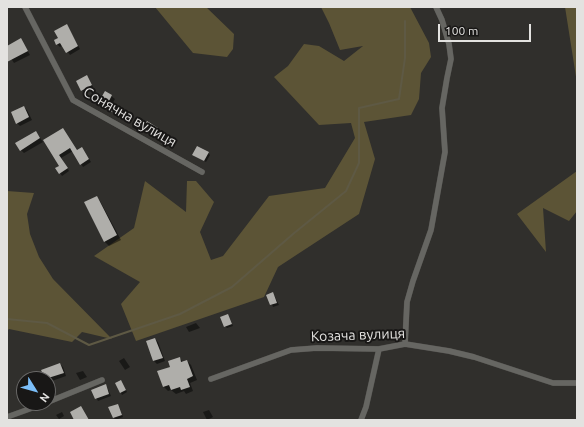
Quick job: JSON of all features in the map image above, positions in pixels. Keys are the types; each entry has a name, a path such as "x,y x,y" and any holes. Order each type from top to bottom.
{"street":[{"name":"Сонячна вулиця","path":"25,7 73,100 202,172"},
{"path":"405,344 408,302 413,281 431,230 445,152 442,108 451,59 449,44 442,20 436,7"},
{"name":"Козача вулиця","path":"211,379 291,350 317,348 379,349 405,344 449,351 474,357 553,383 577,383"},
{"path":"361,420 366,408 379,349"},
{"path":"56,399 102,380"},
{"path":"7,417 24,411"}],"shaded area":[{"path":"155,7 206,7 234,34 233,49 227,57 193,53"},
{"path":"321,7 410,7 429,43 431,57 421,73 419,99 411,115 364,122 375,159 359,214 278,267 264,297 136,341 121,304 140,282 94,256 134,228 145,181 186,212 187,181 196,181 214,202 200,232 211,260 223,256 269,196 325,188 355,138 351,123 319,125 274,77 288,66 304,44 319,46 344,61 363,46 340,50"},
{"path":"565,7 577,7 577,83"},
{"path":"577,171 577,211 569,221 543,208 546,252 517,214"},
{"path":"7,191 34,193 27,214 30,234 39,257 53,279 112,339 82,332 72,342 9,329 7,331"}],"building":[{"path":"67,24 78,46 66,53 60,43 56,45 54,40 58,38 54,31"},
{"path":"21,38 28,51 7,62 7,46"},
{"path":"87,75 92,85 81,91 76,81"},
{"path":"105,91 112,95 109,101 116,105 112,112 98,103"},
{"path":"24,106 29,117 16,124 11,112"},
{"path":"147,121 158,128 154,135 142,129"},
{"path":"63,128 77,150 82,147 89,159 80,165 70,148 59,155 68,168 59,174 55,168 59,166 43,140"},
{"path":"36,131 40,138 20,151 15,143"},
{"path":"197,146 209,152 204,161 192,155"},
{"path":"97,196 117,235 104,242 84,202"},
{"path":"273,292 277,303 270,305 266,295"},
{"path":"228,314 232,324 224,327 220,317"},
{"path":"155,338 163,358 153,361 146,341"},
{"path":"180,357 181,362 187,360 193,376 187,379 190,387 181,390 180,387 171,390 169,385 163,387 157,371 170,367 168,361"},
{"path":"60,363 64,373 56,376 56,371 41,370"},
{"path":"121,380 126,390 120,393 115,383"},
{"path":"106,384 109,394 95,399 91,390"},
{"path":"118,404 122,415 113,418 108,407"},
{"path":"81,406 89,420 74,420 70,412"}],"waterway":[{"path":"7,319 47,323 89,345 180,314 232,287 293,234 346,191 359,163 359,108 399,99 405,58 405,21"}]}
